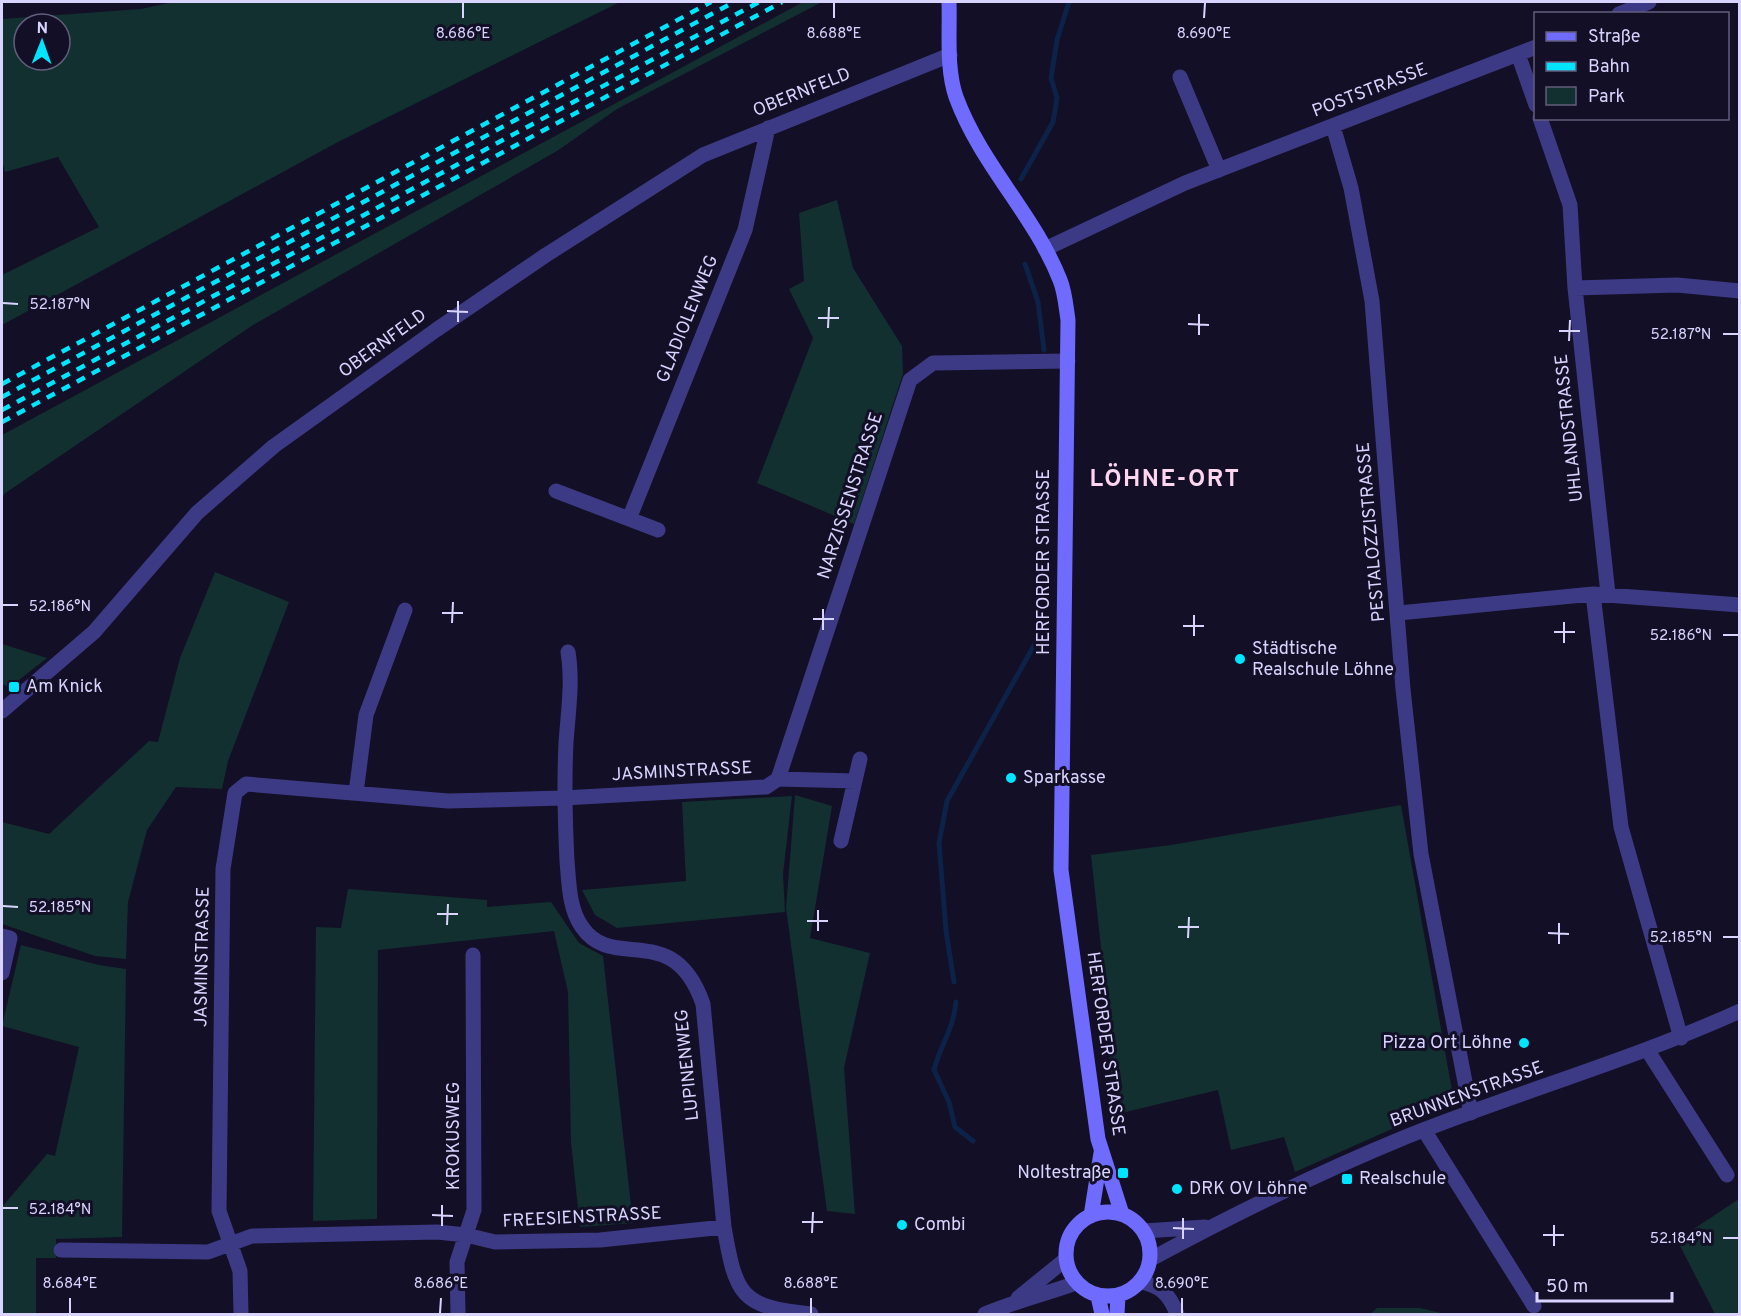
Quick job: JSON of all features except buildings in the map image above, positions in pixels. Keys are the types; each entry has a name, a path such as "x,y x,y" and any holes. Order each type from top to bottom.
{"main road":[{"name":"HERFORDER STRASSE","path":"950,2 950,55 955,95 978,147 1045,249 1061,281 1068,320 1064,464 1061,870 1101,1150 1122,1214"},
{"name":"HERFORDER STRASSE","path":"1091,1216 1101,1150"},
{"path":"1101,1212 1122,1214 1138,1224 1144,1231 1151,1259 1141,1282 1118,1296 1098,1296 1076,1283 1066,1259 1066,1248 1074,1228 1091,1216 1101,1212"},
{"path":"1098,1296 1102,1314"},
{"path":"1117,1314 1118,1296"}],"street":[{"path":"1624,12 1649,2"},
{"name":"POSTSTRASSE","path":"1045,249 1185,183 1534,48"},
{"path":"1518,54 1534,99"},
{"name":"OBERNFELD","path":"2,711 94,632 197,513 274,446 436,330 556,249 703,155 950,55"},
{"path":"1180,77 1219,170"},
{"name":"UHLANDSTRASSE","path":"1541,120 1570,206 1621,826 1682,1038"},
{"name":"PESTALOZZISTRASSE","path":"1333,126 1352,188 1372,302 1404,689 1421,854 1471,1113"},
{"name":"GLADIOLENWEG","path":"629,519 745,230 768,128"},
{"path":"1575,288 1677,285 1740,291"},
{"name":"NARZISSENSTRASSE","path":"772,783 910,380 933,363 1068,361"},
{"path":"556,491 658,531"},
{"path":"1399,613 1601,594 1740,605"},
{"path":"356,793 366,715 405,610"},
{"path":"563,798 572,674 568,652"},
{"path":"841,841 860,759"},
{"path":"772,783 855,782"},
{"name":"JASMINSTRASSE","path":"241,1314 240,1271 219,1210 223,869 236,793 246,784 448,801 563,798 772,783"},
{"name":"LUPINENWEG","path":"563,798 569,884 575,915 583,929 597,942 621,949 645,949 673,958 695,982 703,1004 724,1227"},
{"path":"2,936 10,938 2,973"},
{"name":"KROKUSWEG","path":"458,1314 457,1262 474,1210 473,955"},
{"name":"BRUNNENSTRASSE","path":"1151,1259 1211,1226 1308,1180 1424,1130 1648,1051 1740,1011"},
{"path":"1648,1051 1727,1175"},
{"path":"1424,1130 1534,1306"},
{"name":"BRUNNENSTRASSE","path":"1144,1231 1211,1226"},
{"path":"724,1227 731,1270 742,1290 757,1305 811,1314"},
{"name":"FREESIENSTRASSE","path":"231,1244 252,1236 437,1232 465,1235 495,1242 600,1240 724,1227"},
{"path":"61,1250 208,1252 231,1244"},
{"path":"1013,1302 1066,1259"},
{"path":"1141,1282 1154,1284 1164,1290 1176,1311"},
{"path":"985,1314 1013,1302 1050,1293 1076,1283"}],"green space":[{"path":"173,2 620,2 336,143 2,325 2,275 99,227 58,157 5,172 2,160 2,19 12,18 12,72 72,72 72,14 141,9"},
{"path":"803,2 822,2 617,109 557,151 253,325 4,494 2,500 2,435"},
{"path":"837,200 853,268 902,346 903,374 854,524 757,483 813,338 789,289 804,281 799,213"},
{"path":"215,572 289,602 228,761 222,789 176,787 147,830 128,902 126,959 95,956 2,924 2,822 49,834 149,741 158,742 180,658"},
{"path":"2,644 47,658 10,687 2,684"},
{"path":"795,795 832,806 810,938 870,953 844,1068 855,1214 827,1211 786,908"},
{"path":"792,796 783,874 785,912 617,928 595,915 582,890 686,881 682,802"},
{"path":"1401,805 1453,1096 1446,1105 1295,1172 1284,1137 1231,1150 1218,1090 1113,1115 1104,975 1091,855 1171,845"},
{"path":"348,889 487,900 487,907 551,902 579,943 603,956 633,1223 580,1227 571,1142 568,992 554,931 378,950 377,1219 313,1221 316,927 341,928"},
{"path":"21,945 99,965 126,969 122,1237 56,1239 56,1258 36,1258 36,1314 2,1314 2,1207 47,1154 55,1156 79,1047 2,1026"},
{"path":"1739,1199 1739,1314 1715,1314 1677,1240"},
{"path":"1377,1308 1420,1308 1445,1314 1370,1314"}],"waterway":[{"path":"1021,179 1053,122 1057,98 1051,78 1057,40 1069,2"},
{"path":"1025,264 1038,302 1044,350"},
{"path":"954,982 946,931 939,843 947,801 1037,640"},
{"path":"956,1002 950,1029 934,1070 949,1102 955,1127 973,1141"}],"railway":[{"path":"2,384 711,2"},
{"path":"2,397 734,2"},
{"path":"2,410 759,2"},
{"path":"2,422 782,2"}],"place":[{"name":"Städtische Realschule Löhne","path":"1240,659"},
{"name":"Am Knick","path":"14,687"},
{"name":"Sparkasse","path":"1011,778"},
{"name":"Pizza Ort Löhne","path":"1524,1043"},
{"name":"Noltestraße","path":"1123,1173"},
{"name":"Realschule","path":"1347,1179"},
{"name":"DRK OV Löhne","path":"1177,1189"},
{"name":"Combi","path":"902,1225"}],"district":[{"name":"LÖHNE-ORT","path":"1165,480"}]}
